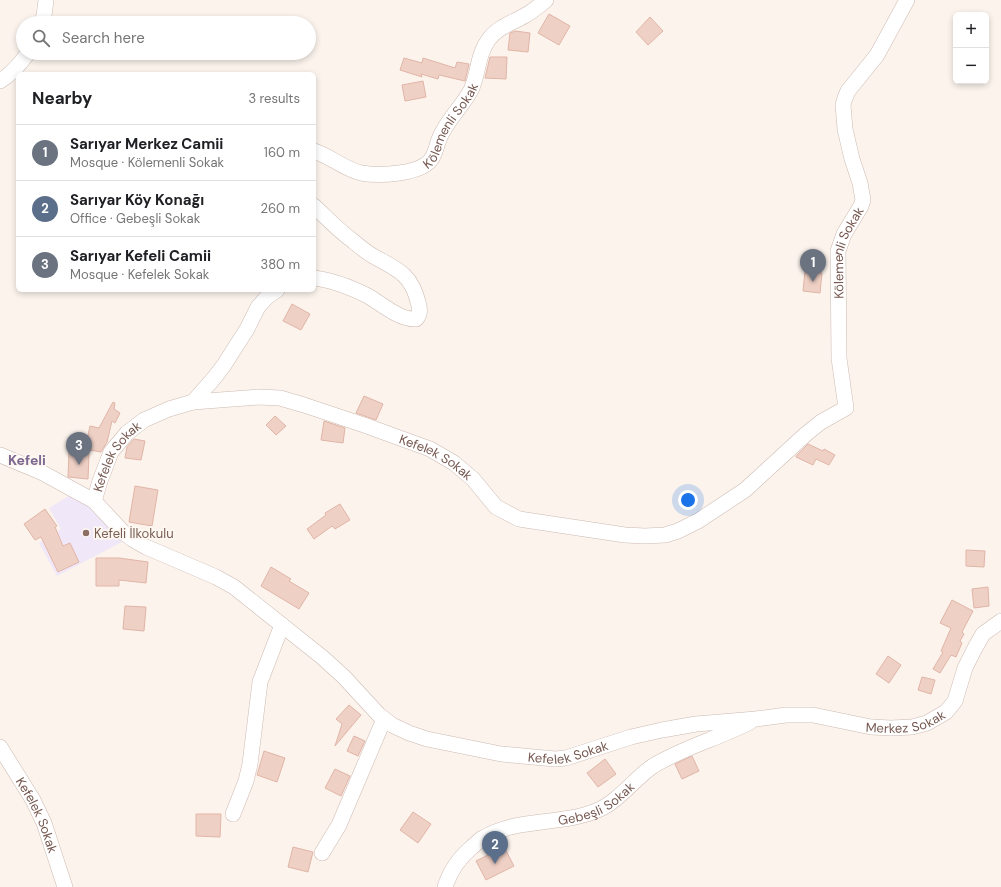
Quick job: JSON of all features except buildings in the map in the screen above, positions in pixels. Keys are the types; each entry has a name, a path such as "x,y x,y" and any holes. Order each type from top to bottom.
{"street":[{"path":"44,16 46,0"},
{"name":"Kölemenli Sokak","path":"316,152 360,173 388,174 417,169 432,160 442,133 475,81 478,60 483,47 490,37 504,26 535,9 546,0"},
{"name":"Kölemenli Sokak","path":"665,535 678,532 734,498 768,470 806,434 821,422 846,408 839,358 838,251 844,234 863,200 860,183 848,144 843,105 848,91 877,55 907,0"},
{"path":"0,81 8,77 23,60"},
{"path":"316,208 350,240 371,255 400,270 406,276 416,292 420,307 419,316 416,319 404,317 366,295 332,282 316,278"},
{"path":"193,402 224,365 247,329 258,307 274,292"},
{"name":"Kefelek Sokak","path":"94,501 111,452 127,433 144,420 169,409 193,402 258,396 280,398 304,405 430,449 454,463 473,478 496,507 519,519 625,535 665,535"},
{"name":"Kefelek Sokak","path":"0,455 42,472 94,501 123,532 132,539 159,554 209,574 234,588 322,657 344,677 384,719 408,733 427,739 501,754 555,759 566,758 632,737 662,730 696,724 756,719"},
{"name":"Merkez Sokak","path":"756,719 786,715 814,715 871,727 891,728 912,727 927,723 946,712 955,701 965,668 983,634 1001,621"},
{"path":"233,814 246,781 250,764 260,682 282,625"},
{"path":"322,853 339,825 384,719"},
{"name":"Gebeşli Sokak","path":"445,887 451,872 461,856 483,838 501,830 518,825 580,816 600,810 628,789 651,767 678,752 729,733 756,719"},
{"name":"Kefelek Sokak","path":"0,747 33,800 44,823 64,887"}],"shaded area":[{"name":"Kefeli İlkokulu","path":"72,494 93,504 122,536 122,542 57,576 39,543 61,529 49,508"}],"place":[{"name":"Sarıyar Merkez Camii","path":"813,282"},
{"name":"Sarıyar Kefeli Camii","path":"79,465"},
{"name":"Kefeli İlkokulu","path":"86,533"},
{"name":"Sarıyar Köy Konağı","path":"495,864"}],"district":[{"name":"Kefeli","path":"27,460"}]}
